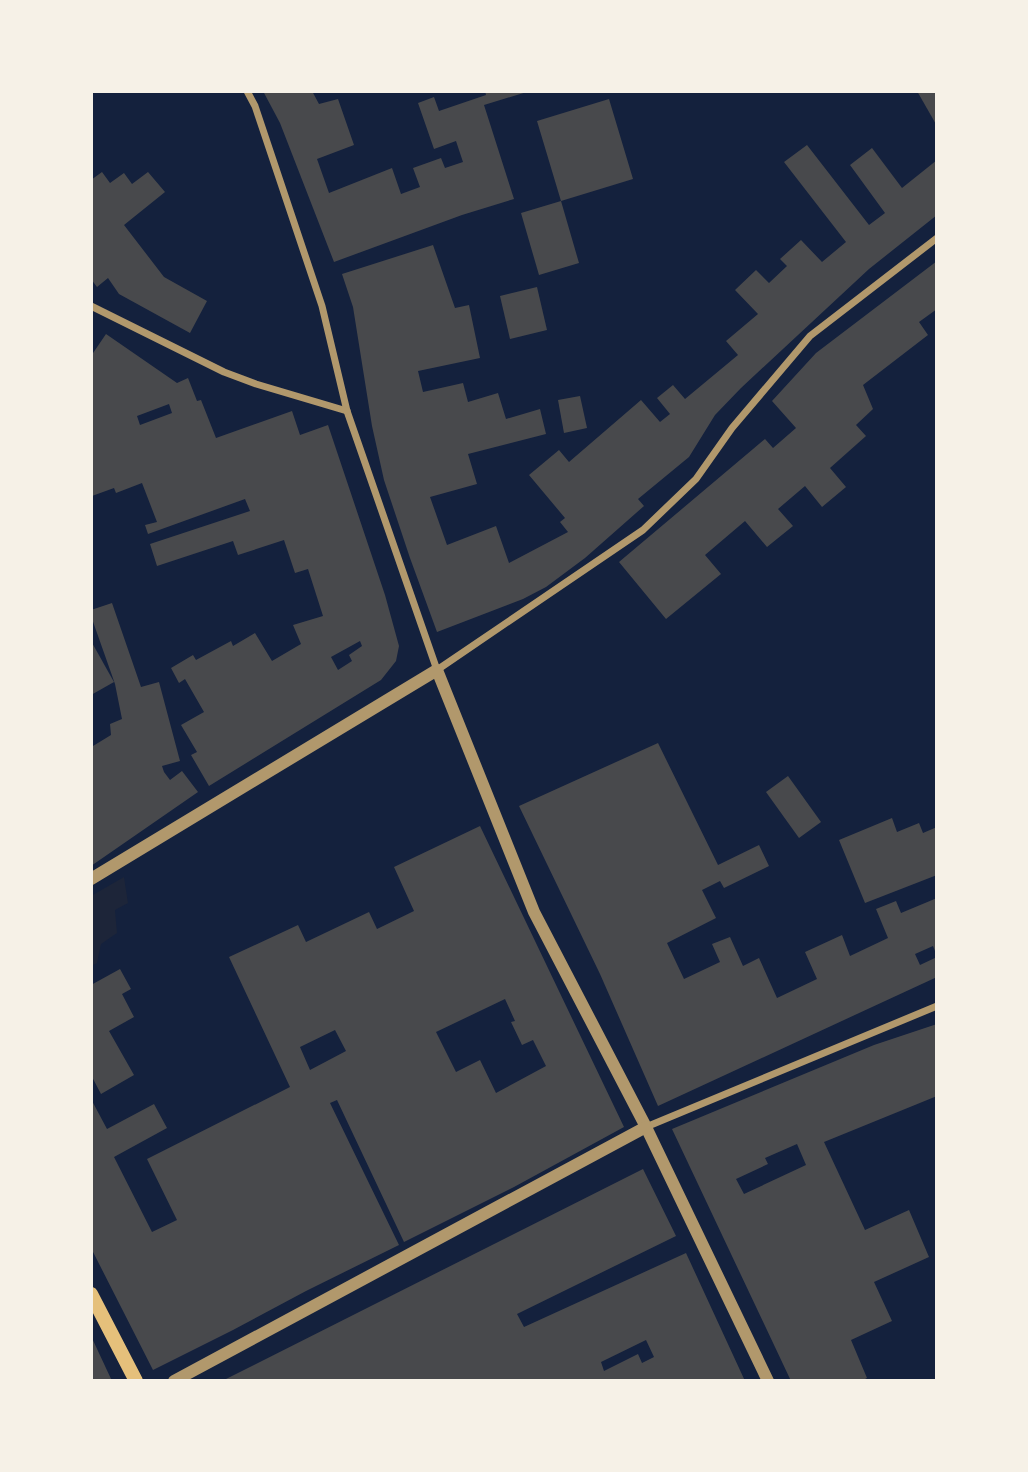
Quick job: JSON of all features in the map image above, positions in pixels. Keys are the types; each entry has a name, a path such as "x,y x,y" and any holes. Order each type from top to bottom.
{"main road":[{"path":"91,1294 136,1381"}],"street":[{"path":"247,91 255,106 322,306 347,411 437,670 534,912 646,1127 768,1381"},
{"path":"91,879 437,670 643,530 696,479 732,428 810,336 937,238"},
{"path":"91,306 224,372 347,411"},
{"path":"173,1381 646,1127 937,1006"}],"shaded area":[{"path":"124,877 128,903 115,910 117,933 101,944 97,963 91,966 91,896"}],"building":[{"path":"263,91 312,91 319,104 338,99 354,145 317,159 329,193 392,168 401,194 420,187 413,168 441,158 445,168 463,162 456,141 434,149 418,103 434,97 439,111 486,95 485,91 530,91 484,105 514,199 334,262 280,123"},
{"path":"917,91 937,91 937,126"},
{"path":"609,99 633,179 561,201 537,121"},
{"path":"807,145 869,225 885,213 850,165 872,148 902,188 937,160 937,215 869,269 741,388 715,415 689,457 638,499 644,506 585,558 546,587 523,599 437,632 384,480 372,426 353,307 342,274 433,245 455,308 469,305 480,358 418,371 423,392 463,383 468,402 498,393 506,419 540,409 546,434 468,454 477,484 430,497 447,545 496,526 509,563 568,532 560,522 565,518 529,475 559,450 569,462 641,400 660,422 670,414 657,398 673,385 685,399 738,355 726,341 758,314 735,290 756,270 769,283 787,266 780,259 801,240 822,262 846,242 784,162"},
{"path":"102,172 110,183 124,173 132,184 148,172 165,192 124,225 164,277 207,301 190,333 119,294 108,278 97,287 91,279 91,180"},
{"path":"561,201 579,263 539,275 521,213"},
{"path":"937,261 937,309 919,322 928,335 863,385 873,409 856,425 866,436 830,468 846,487 822,507 805,486 778,509 793,526 767,547 745,521 705,555 721,574 666,619 619,562 765,439 773,448 796,428 772,401 816,353"},
{"path":"537,287 547,330 510,339 500,296"},
{"path":"106,334 177,383 188,378 197,401 201,400 216,438 292,411 300,435 328,425 385,595 399,646 396,661 381,680 209,786 191,755 197,752 181,725 204,712 185,679 179,683 171,668 193,655 196,660 231,641 233,646 255,633 272,661 301,644 293,625 323,616 308,569 295,573 284,540 238,555 233,541 157,566 150,544 250,511 245,499 148,534 145,525 157,522 142,483 116,493 114,488 92,496 91,356","holes":["169,404 172,413 140,425 137,416","360,641 362,646 349,655 352,661 338,670 331,657"]},
{"path":"580,396 587,428 564,433 558,400"},
{"path":"112,603 141,687 159,682 180,761 162,766 164,772 170,780 182,771 198,792 91,866 91,742 93,746 111,735 110,724 122,719 115,684 91,610"},
{"path":"91,641 114,682 91,695"},
{"path":"658,743 718,865 759,845 769,866 724,888 720,881 702,890 716,918 667,943 684,979 720,962 712,944 730,937 743,966 759,958 777,998 817,979 805,952 842,935 850,956 888,938 876,909 896,901 901,913 937,898 937,956 933,946 915,954 920,965 937,957 937,977 658,1106 600,974 519,806"},
{"path":"788,776 821,822 799,838 766,792"},
{"path":"892,818 897,832 919,823 923,833 937,827 937,875 865,903 839,840"},
{"path":"480,826 624,1127 514,1187 404,1242 337,1100 330,1103 399,1245 153,1370 91,1248 91,1099 107,1129 154,1104 167,1128 114,1157 152,1232 177,1220 147,1159 290,1087 229,957 298,925 306,942 369,912 377,929 414,911 394,867","holes":["505,999 515,1021 511,1022 522,1045 533,1040 546,1066 496,1093 480,1060 456,1072 436,1032","335,1030 346,1051 310,1070 300,1047"]},
{"path":"120,969 131,989 122,994 134,1017 109,1031 134,1075 101,1094 91,1075 91,985"},
{"path":"937,1024 937,1096 824,1142 865,1230 909,1210 929,1257 874,1282 892,1321 851,1340 867,1378 861,1381 791,1381 672,1129 874,1045","holes":["797,1144 806,1165 744,1194 736,1179 768,1164 765,1158"]},
{"path":"643,1169 676,1236 517,1314 524,1327 686,1253 745,1381 222,1381","holes":["646,1340 654,1357 642,1363 638,1354 604,1371 601,1362"]},
{"path":"91,1336 112,1381 91,1381"}]}
